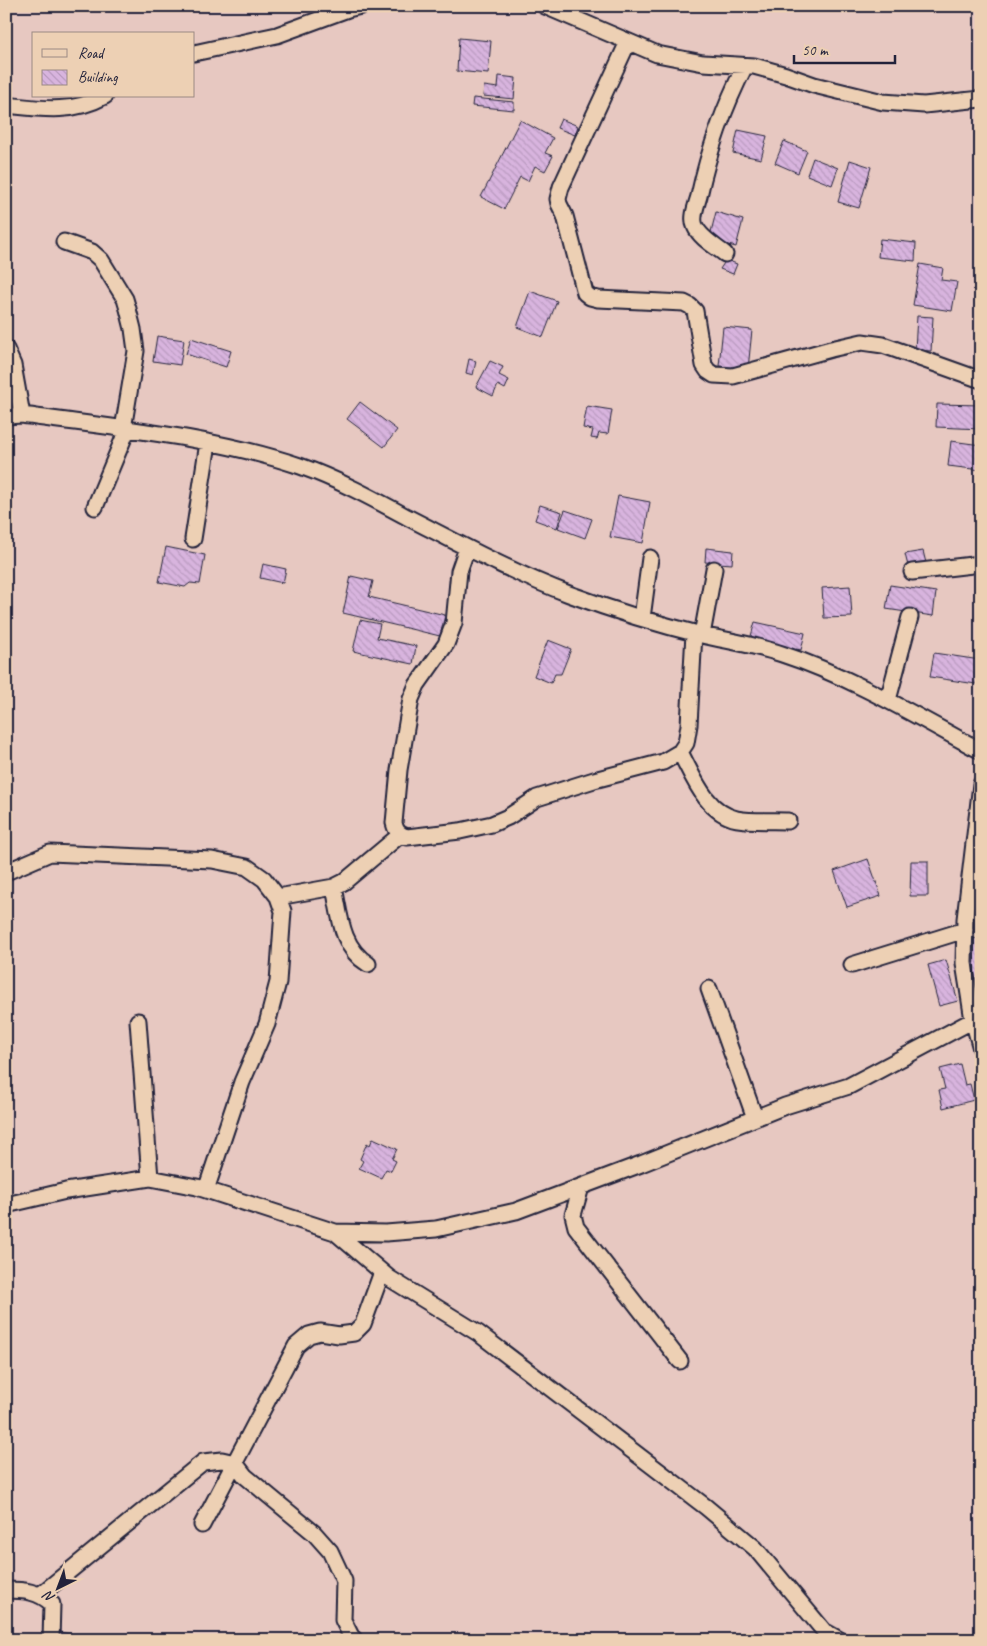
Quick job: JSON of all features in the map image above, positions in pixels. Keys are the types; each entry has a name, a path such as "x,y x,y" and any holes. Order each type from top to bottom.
{"street":[{"path":"195,53 277,35 361,6"},
{"path":"545,6 657,54 666,56 703,63 745,66 786,74 814,85 883,102 924,105 981,99"},
{"path":"628,42 561,187 558,199 567,222 585,293 590,297 598,299 684,302 695,312 704,366 714,375 733,376 749,373 862,342 883,345 981,380"},
{"path":"725,254 697,231 693,220 707,160 724,108 745,66"},
{"path":"6,105 58,109 78,107 101,98"},
{"path":"64,242 92,252 101,260 125,299 133,328 136,351 125,430 95,507"},
{"path":"6,349 13,365 22,415"},
{"path":"6,416 22,415 208,443 250,451 301,466 347,485 467,548 568,594 698,634 782,654 836,675 888,700 981,750"},
{"path":"193,539 208,443"},
{"path":"467,548 459,571 454,623 446,644 417,685 411,698 399,770 394,823 400,835 406,837 460,831 492,824 508,817 537,798 594,780 663,762 680,752 686,743 698,634 714,569"},
{"path":"642,618 650,558"},
{"path":"912,572 981,564"},
{"path":"888,700 910,617"},
{"path":"680,752 698,786 707,799 720,810 737,819 788,821"},
{"path":"981,784 965,930 964,963 977,1018 981,1049"},
{"path":"278,897 334,887 344,882 400,835"},
{"path":"6,872 50,853 212,860 247,867 264,878 278,897 283,912 278,982 266,1024 242,1082 206,1190"},
{"path":"334,887 342,928 349,946 357,957 368,964"},
{"path":"852,965 965,930"},
{"path":"709,988 755,1118"},
{"path":"6,1205 66,1191 150,1178 206,1190 335,1232 386,1233 436,1228 516,1211 784,1106 850,1086 977,1018"},
{"path":"138,1021 150,1178"},
{"path":"581,1187 573,1215 576,1226 680,1361"},
{"path":"335,1232 382,1272 478,1333 706,1507 755,1548 824,1631 840,1640"},
{"path":"202,1526 296,1346 309,1335 320,1332 339,1335 354,1333 363,1324 382,1272"},
{"path":"40,1595 203,1462 222,1460 235,1463 245,1476 314,1534 330,1551 344,1581 343,1620 355,1640"},
{"path":"6,1590 35,1592 52,1604 51,1640"}],"building":[{"path":"459,38 491,41 488,74 457,71"},
{"path":"499,76 516,78 514,99 483,96 484,86 498,88"},
{"path":"473,98 514,102 514,110 472,106"},
{"path":"561,119 578,126 575,135 557,128"},
{"path":"520,120 553,138 545,153 553,156 545,171 535,166 528,181 520,177 504,209 481,197"},
{"path":"738,130 767,136 761,159 733,153"},
{"path":"784,141 807,151 798,173 775,163"},
{"path":"813,158 838,168 832,185 807,175"},
{"path":"850,160 871,167 859,208 838,202"},
{"path":"716,212 743,220 736,247 709,240"},
{"path":"880,239 916,243 915,261 878,257"},
{"path":"726,260 737,264 733,274 720,269"},
{"path":"920,264 943,268 941,280 957,282 952,311 913,305"},
{"path":"530,291 557,301 543,337 517,327"},
{"path":"917,316 933,317 931,351 915,350"},
{"path":"723,327 752,330 748,369 719,366"},
{"path":"157,336 184,340 180,365 153,361"},
{"path":"191,338 231,351 226,367 186,354"},
{"path":"469,359 476,361 473,375 466,373"},
{"path":"490,361 503,367 499,375 509,380 505,389 498,385 493,396 476,387"},
{"path":"360,402 397,430 384,447 347,419"},
{"path":"937,404 981,405 981,429 936,427"},
{"path":"587,406 612,410 608,434 599,433 597,439 591,438 593,430 583,428"},
{"path":"951,441 981,445 981,470 948,466"},
{"path":"618,496 650,502 643,543 610,537"},
{"path":"540,505 562,512 557,528 535,520"},
{"path":"565,510 592,519 585,538 558,528"},
{"path":"166,547 205,555 200,584 190,583 185,587 159,582"},
{"path":"706,548 733,551 732,564 705,562"},
{"path":"923,551 926,563 908,566 905,554"},
{"path":"263,564 286,569 283,583 260,578"},
{"path":"351,576 373,581 369,597 445,615 440,636 343,613"},
{"path":"890,585 936,592 933,616 886,609"},
{"path":"850,586 852,617 824,618 822,588"},
{"path":"360,620 380,624 377,638 416,646 413,664 353,651"},
{"path":"755,622 805,633 801,650 796,649 795,656 749,643"},
{"path":"548,640 571,649 561,674 555,674 551,683 534,676"},
{"path":"934,653 980,660 976,684 930,677"},
{"path":"868,859 881,896 847,907 834,871"},
{"path":"911,861 928,861 928,896 910,896"},
{"path":"981,938 981,1003 977,1003 970,939"},
{"path":"946,960 958,1001 939,1006 928,965"},
{"path":"960,1064 965,1085 970,1084 974,1100 943,1108 939,1090 945,1089 940,1069"},
{"path":"373,1138 397,1149 392,1159 396,1161 391,1171 386,1169 381,1178 359,1168 363,1161 360,1159 367,1143 370,1145"},
{"path":"59,1632 103,1640 58,1640"}]}
